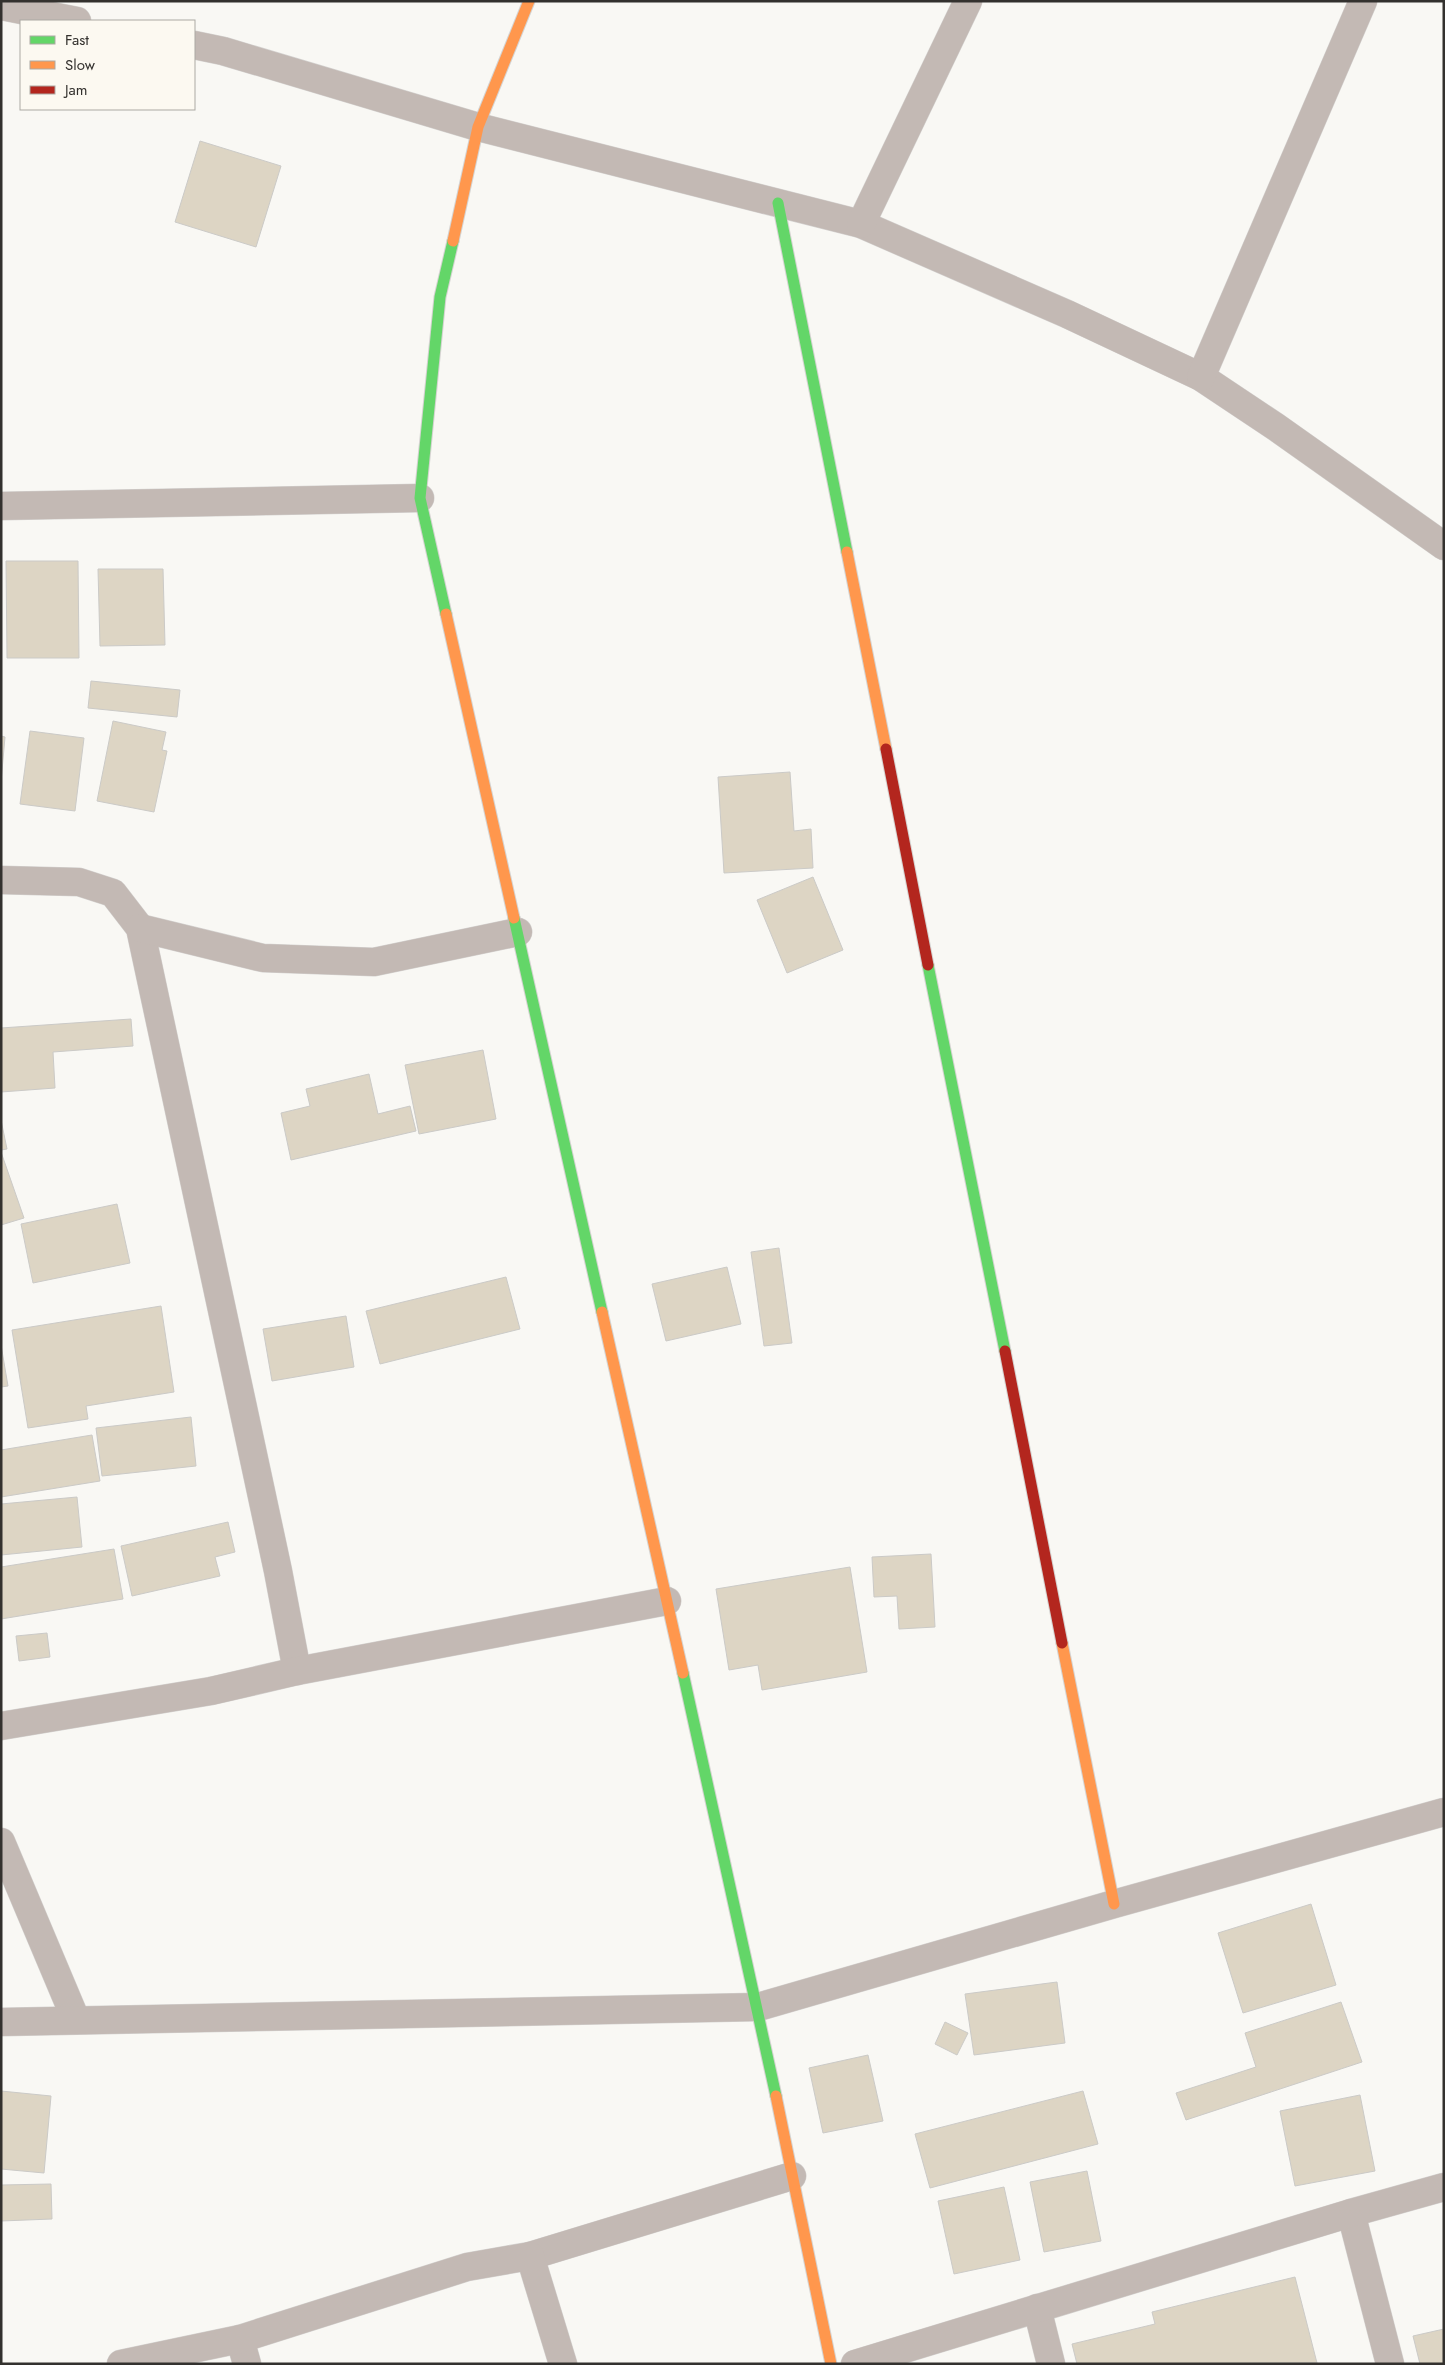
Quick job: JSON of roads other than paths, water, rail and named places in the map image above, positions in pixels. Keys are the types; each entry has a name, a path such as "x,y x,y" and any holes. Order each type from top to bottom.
{"street":[{"path":"529,1 478,127 440,297 420,498 758,2007 831,2364"},
{"path":"861,224 968,1"},
{"path":"1201,377 1364,1"},
{"path":"1,6 72,20"},
{"path":"195,45 223,51 478,127 861,224 1067,314 1201,377 1276,427 1444,546"},
{"path":"778,203 1114,1904"},
{"path":"1,506 420,498"},
{"path":"1,880 79,882 114,893 140,928 278,1571 297,1671"},
{"path":"140,928 263,958 374,962 518,932"},
{"path":"1,1726 211,1691 297,1671 667,1601"},
{"path":"1,2022 758,2007 1114,1904 1444,1812"},
{"path":"1,1842 76,2020"},
{"path":"121,2364 243,2352 467,2267 530,2256 792,2176"},
{"path":"855,2364 1351,2213 1444,2188"},
{"path":"1351,2213 1390,2364"},
{"path":"530,2256 563,2364"},
{"path":"1036,2308 1051,2364"}]}
